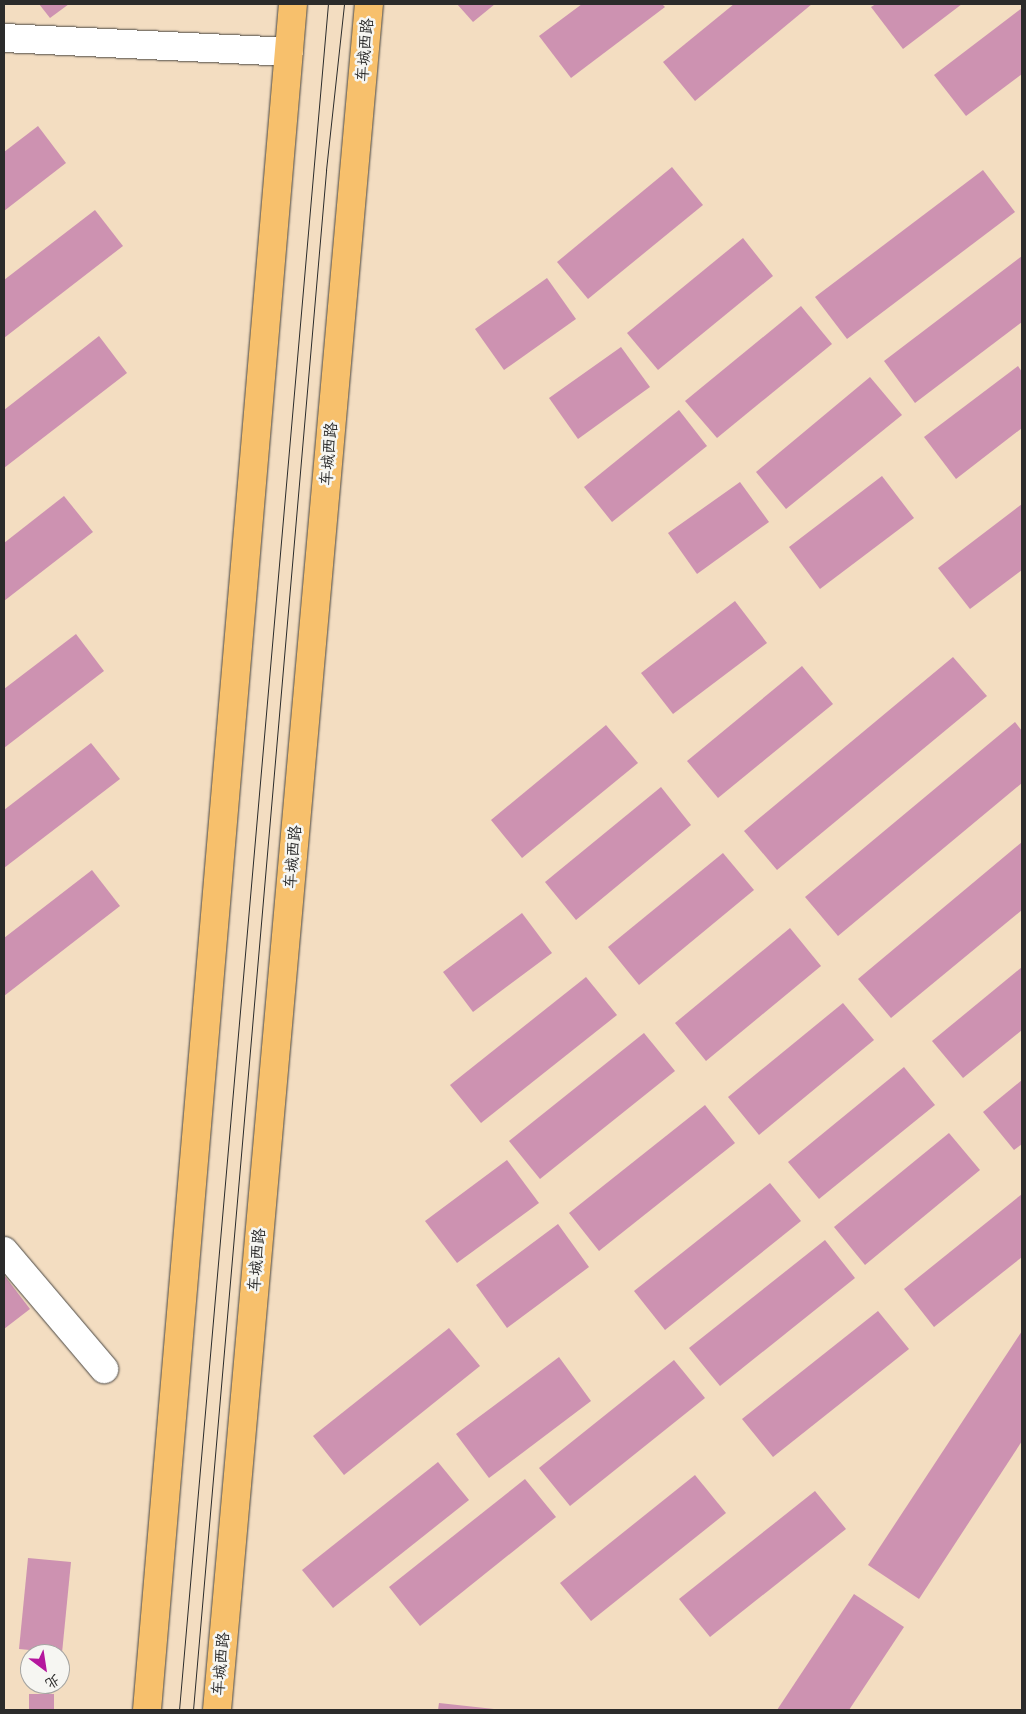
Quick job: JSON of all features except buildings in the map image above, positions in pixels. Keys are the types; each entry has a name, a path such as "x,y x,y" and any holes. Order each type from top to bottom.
{"main road":[{"path":"146,1710 293,4"},
{"name":"车城西路","path":"217,1710 369,4"}],"street":[{"path":"4,38 289,52"},
{"path":"4,1251 104,1370"}],"tram line":[{"path":"179,1710 328,4"},
{"path":"193,1710 326,170 344,4"}]}
